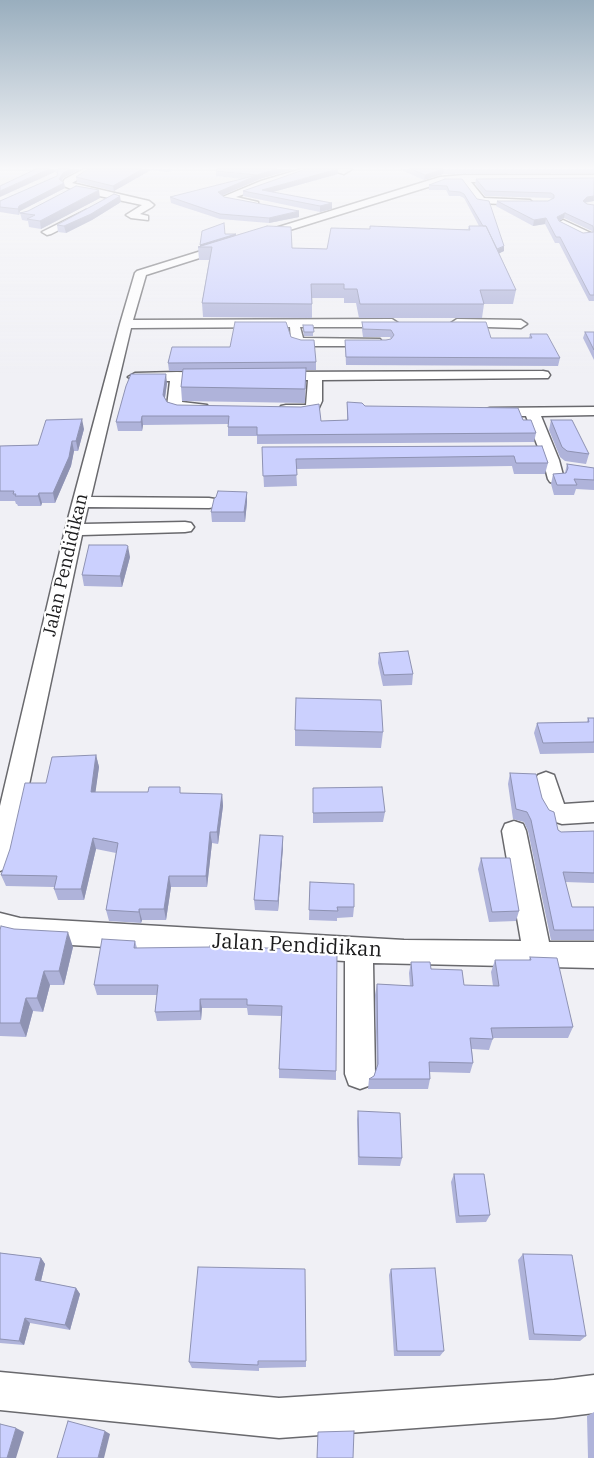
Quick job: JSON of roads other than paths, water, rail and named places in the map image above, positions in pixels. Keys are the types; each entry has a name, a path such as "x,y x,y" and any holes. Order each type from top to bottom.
{"street":[{"name":"Jalan Pendidikan","path":"0,860 74,530 126,324 141,273 257,237"},
{"path":"293,323 297,340 301,342 385,342"},
{"path":"126,324 402,323"},
{"path":"442,324 521,324"},
{"path":"266,376 543,375"},
{"path":"177,376 174,406 216,408"},
{"path":"114,377 226,376"},
{"path":"273,409 312,409 315,401 315,376"},
{"path":"474,411 594,411"},
{"path":"532,412 549,455 556,479"},
{"path":"526,449 549,455 559,467 570,469"},
{"path":"81,502 209,503"},
{"path":"74,530 185,527"},
{"path":"546,781 552,807 556,812 562,814 594,812"},
{"path":"514,831 537,954"},
{"name":"Jalan Pendidikan","path":"0,925 20,930 404,952 594,955"},
{"path":"359,949 360,1074"},
{"path":"0,1391 279,1418 544,1400 594,1394"}]}
